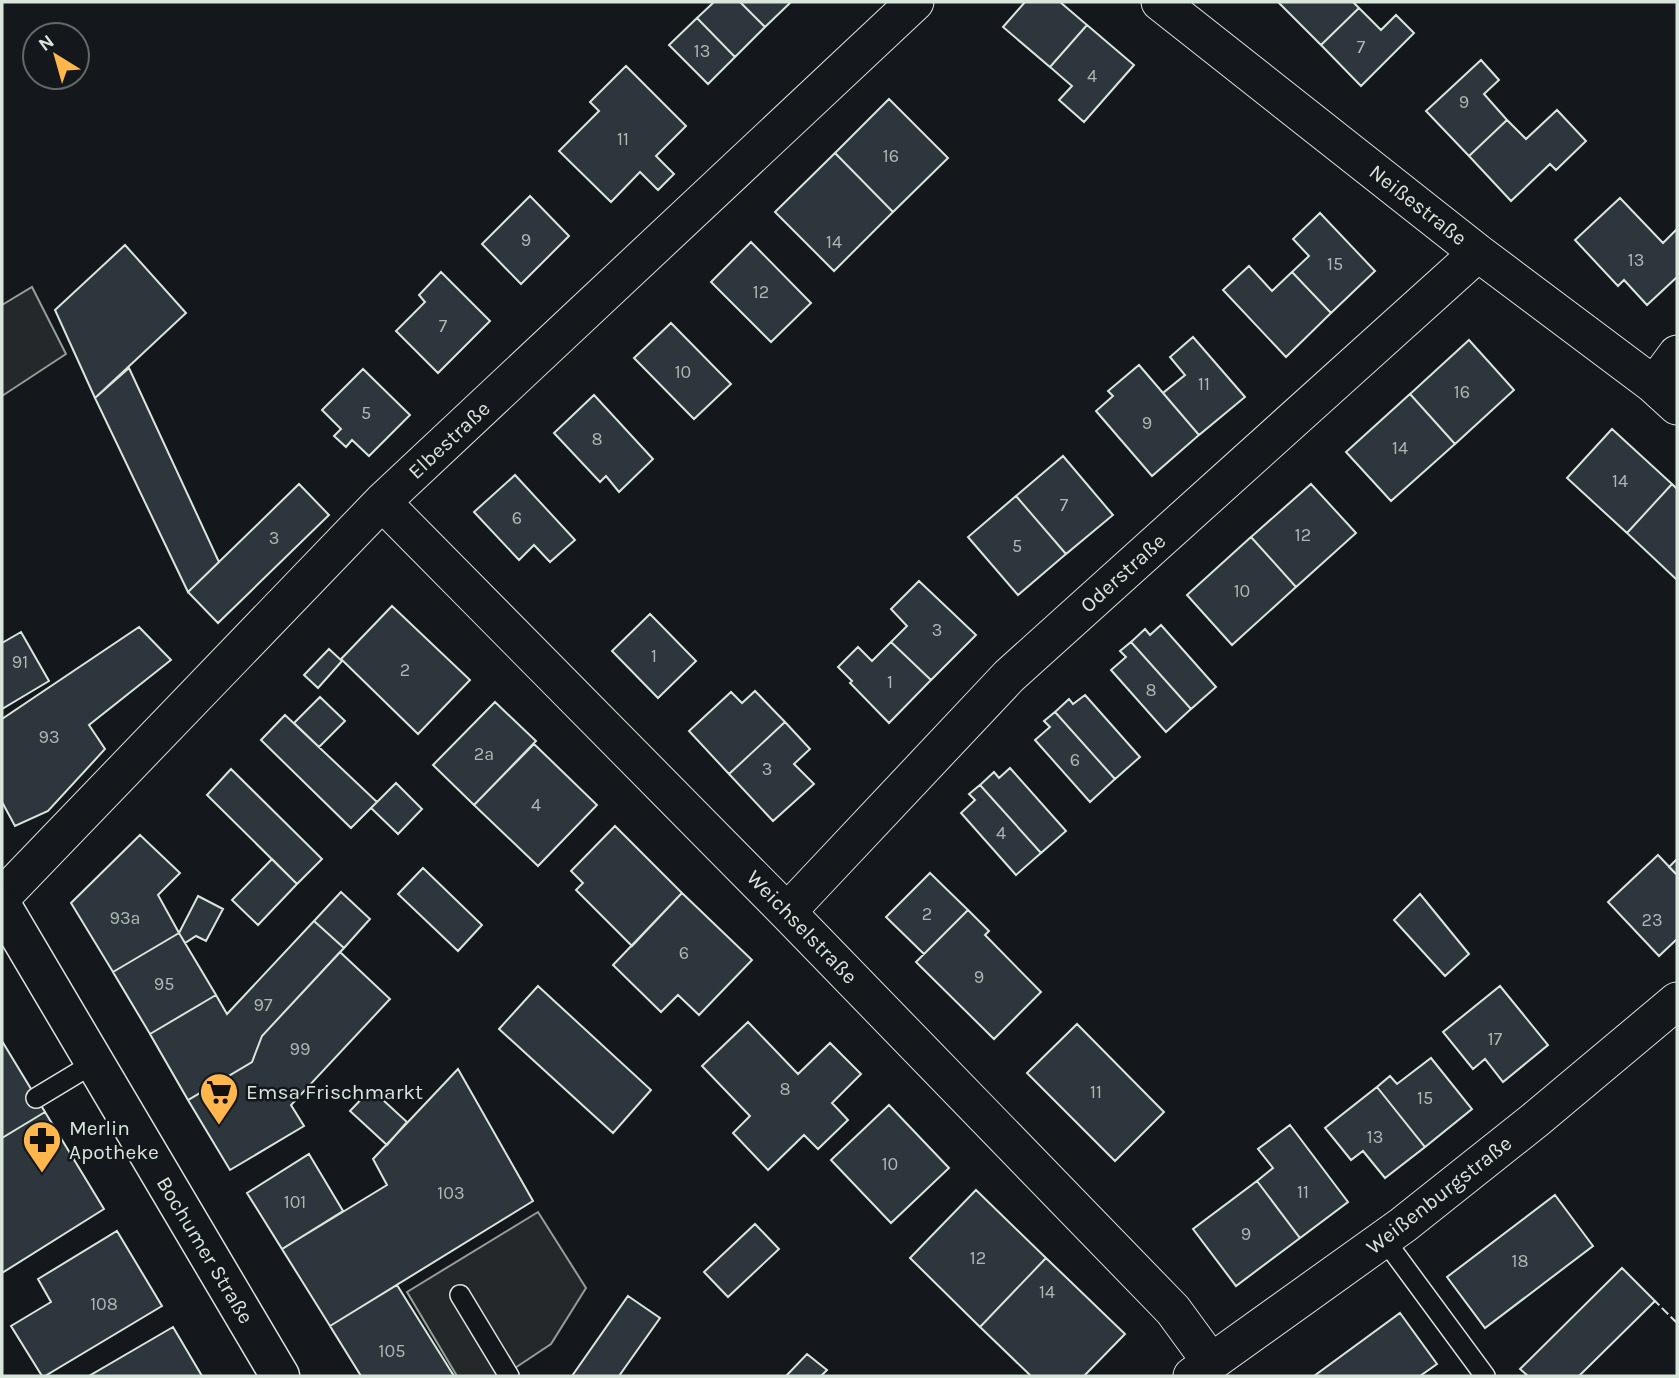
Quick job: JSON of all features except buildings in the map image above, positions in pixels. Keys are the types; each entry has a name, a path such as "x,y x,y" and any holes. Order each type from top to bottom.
{"main road":[{"name":"Bochumer Straße","path":"2,906 280,1376"}],"street":[{"name":"Elbestraße","path":"2,897 382,502 915,2"},
{"name":"Neißestraße","path":"1160,2 1478,253 1666,395"},
{"name":"Oderstraße","path":"787,912 1009,676 1478,253"},
{"path":"1666,395 1677,354"},
{"name":"Weichselstraße","path":"382,502 787,912 1173,1310 1201,1369"},
{"name":"Weißenburgstraße","path":"1201,1369 1384,1239 1535,1120 1677,1001"}],"lane":[{"path":"36,1097 94,1063"},
{"path":"1384,1239 1485,1376"},
{"path":"460,1294 509,1376"}],"shaded area":[{"path":"32,287 66,354 2,396 2,305"},
{"path":"538,1212 586,1288 551,1344 503,1376 457,1376 407,1292"}],"fence":[{"path":"1653,1303 1655,1301 1677,1323"}],"place":[{"name":"Emsa Frischmarkt","path":"219,1126"},
{"name":"Merlin Apotheke","path":"42,1174"}]}
